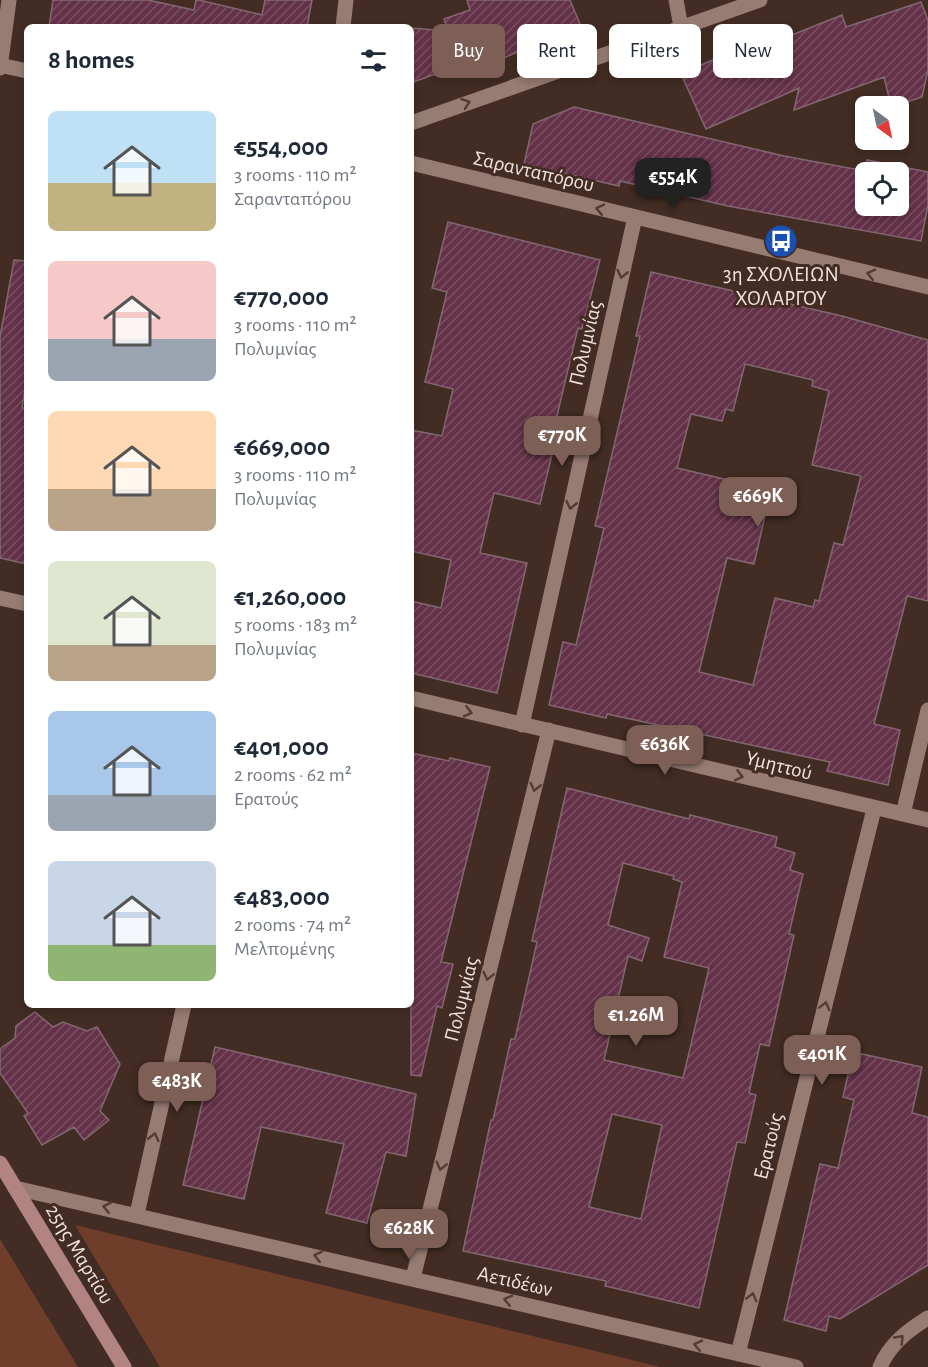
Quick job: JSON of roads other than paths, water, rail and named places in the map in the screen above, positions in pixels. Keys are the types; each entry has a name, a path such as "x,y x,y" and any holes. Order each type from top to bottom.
{"street":[{"path":"9,0 0,66 24,70"},
{"path":"343,24 346,0"},
{"path":"676,0 680,24"},
{"path":"690,24 760,0"},
{"path":"414,122 609,53"},
{"name":"Σαρανταπόρου","path":"414,165 928,287"},
{"name":"Πολυμνίας","path":"522,725 635,217"},
{"path":"0,598 24,603"},
{"name":"Υμηττού","path":"414,699 928,820"},
{"path":"903,814 928,710"},
{"name":"Πολυμνίας","path":"413,1278 549,730"},
{"name":"Ερατούς","path":"738,1354 874,809"},
{"path":"136,1214 183,1008"},
{"name":"25ης Μαρτίου","path":"0,1163 124,1367"},
{"name":"Αετιδέων","path":"15,1188 796,1367"},
{"path":"880,1367 885,1355 904,1334 928,1318"}],"place":[{"name":"3η ΣΧΟΛΕΙΩΝ ΧΟΛΑΡΓΟΥ","path":"781,241"}]}
